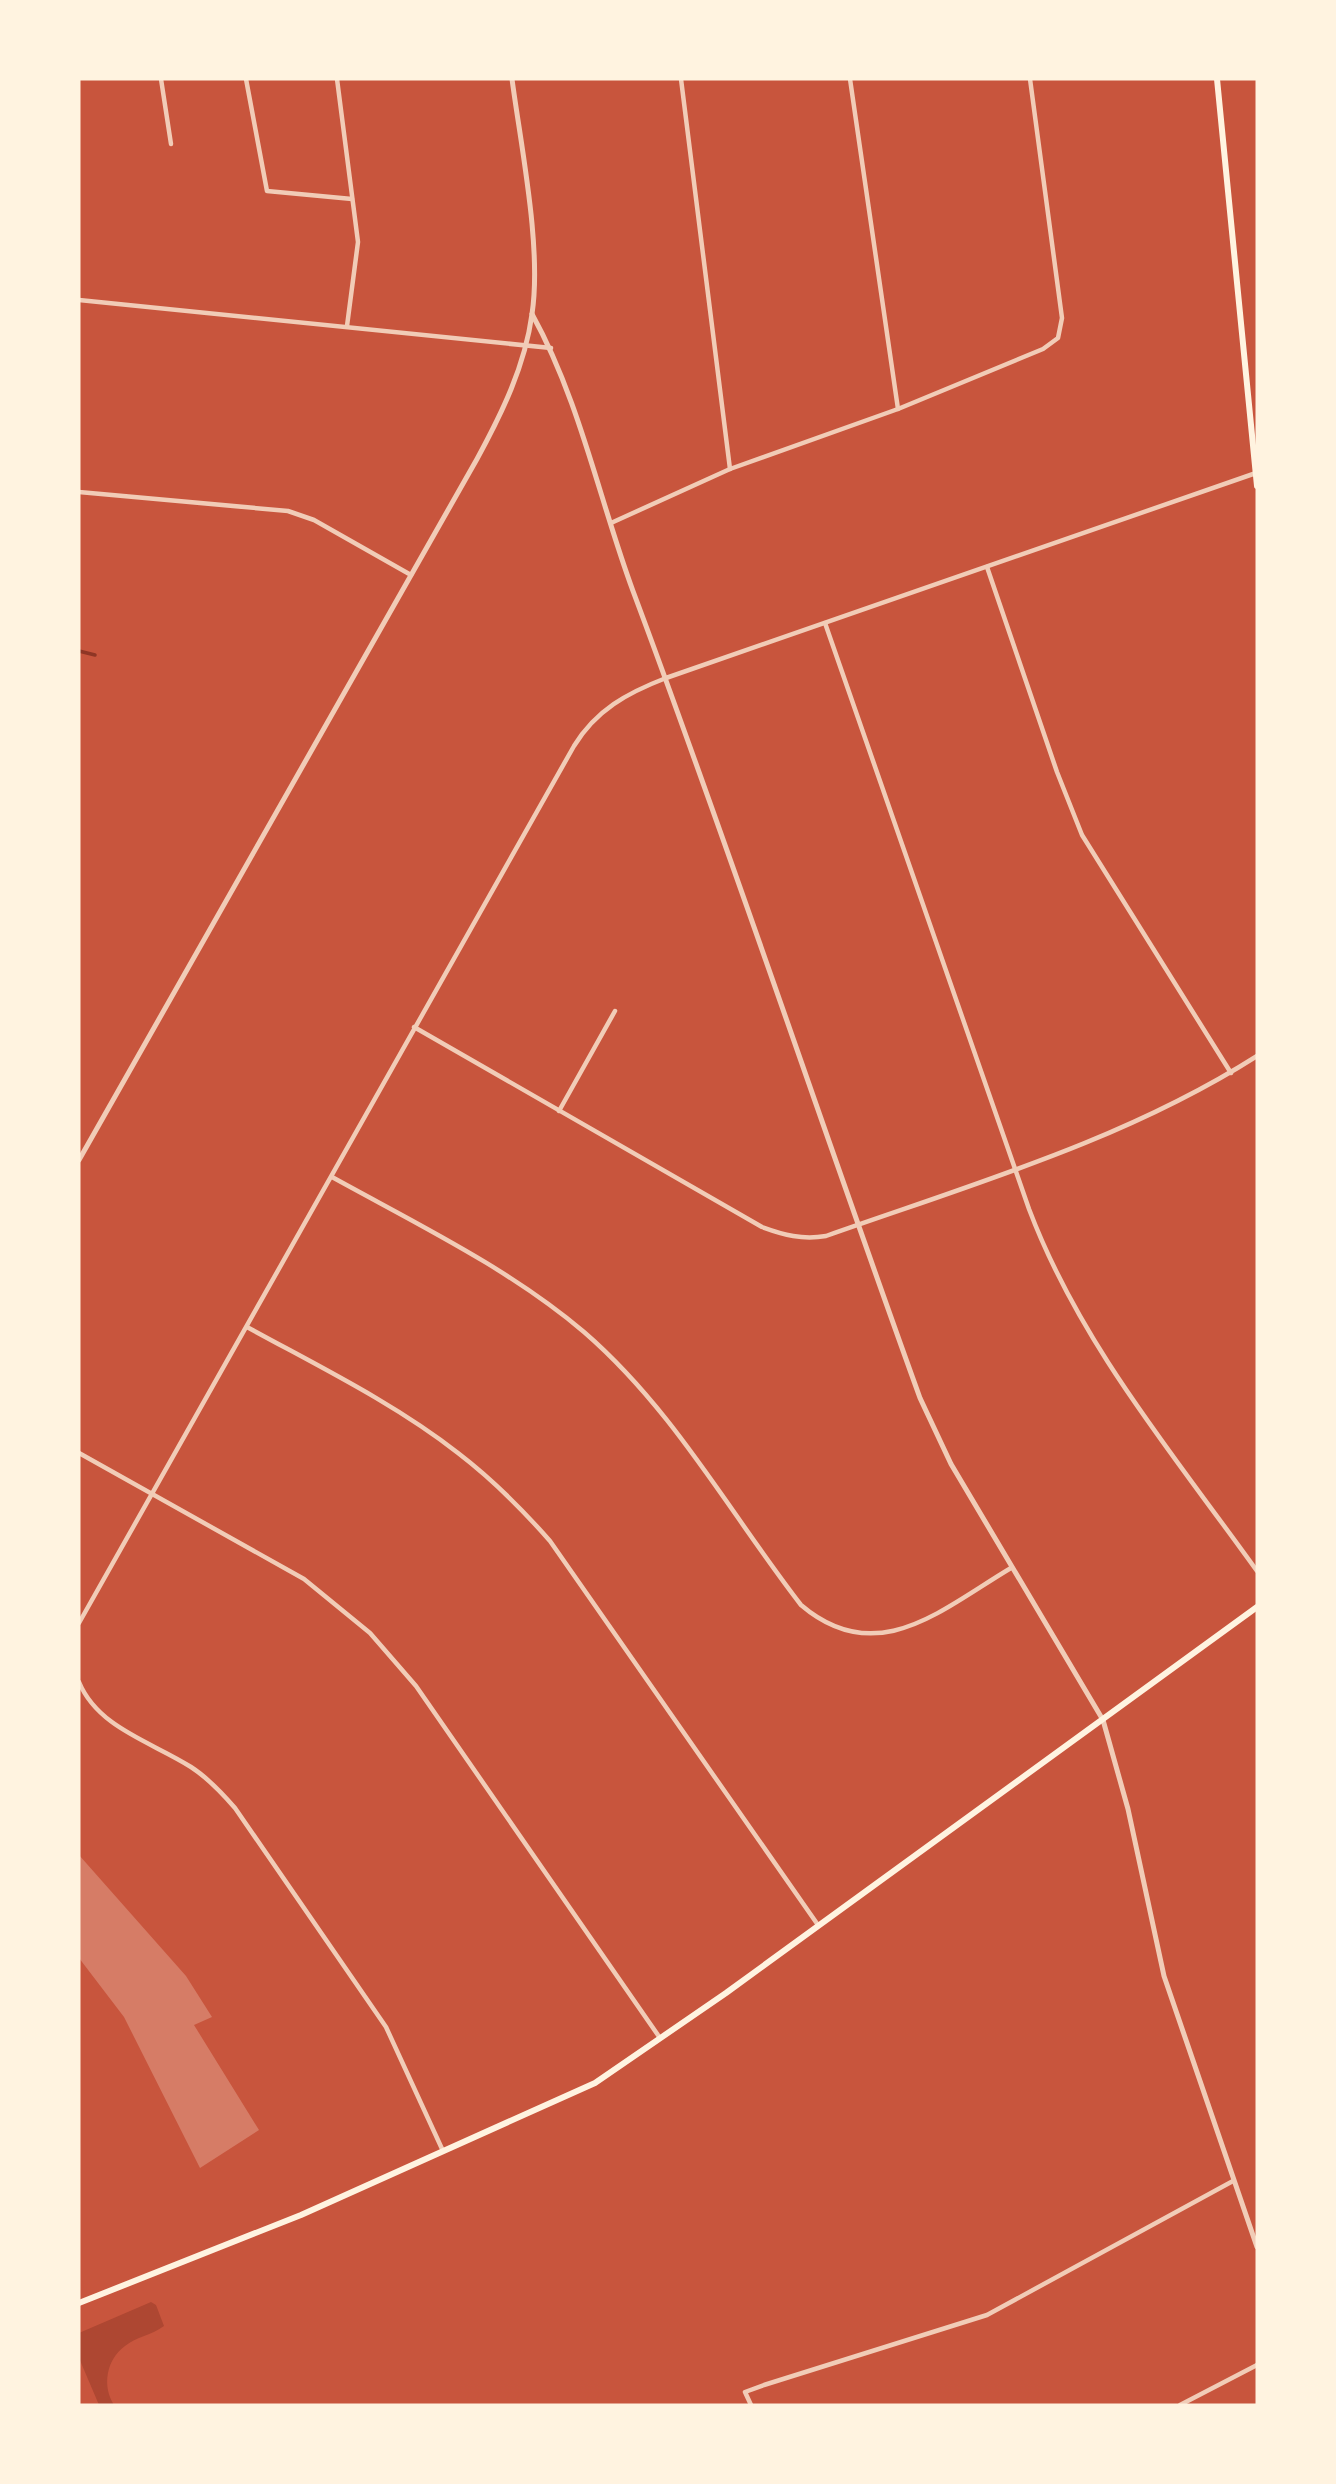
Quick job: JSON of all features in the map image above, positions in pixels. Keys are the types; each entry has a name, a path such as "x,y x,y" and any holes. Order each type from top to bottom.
{"main road":[{"path":"1217,79 1257,485"},
{"path":"79,2302 301,2215 577,2093 615,2071 1257,1607"}],"street":[{"path":"161,79 171,144"},
{"path":"246,79 267,191 352,199"},
{"path":"337,79 358,242 347,326"},
{"path":"79,1160 496,424 510,394 526,344 532,314 534,268 512,79"},
{"path":"681,79 730,469"},
{"path":"850,79 898,409"},
{"path":"611,523 730,469 898,409 1043,349 1058,338 1062,318 1030,79"},
{"path":"79,300 551,348"},
{"path":"532,314 551,348 857,1225 932,1426 1011,1568 1103,1720 1128,1809 1164,1976 1257,2247"},
{"path":"79,1623 585,729 621,698 666,678 1257,473"},
{"path":"79,492 288,510 314,520 411,575"},
{"path":"987,567 1057,772 1082,835 1231,1073"},
{"path":"825,623 1041,1240 1078,1317 1257,1571"},
{"path":"559,1111 615,1011"},
{"path":"414,1027 762,1227 784,1236 805,1238 826,1236 1017,1168 1150,1116 1231,1073 1257,1056"},
{"path":"332,1177 534,1294 586,1334 672,1424 796,1598 828,1624 859,1634 901,1630 1011,1568"},
{"path":"247,1327 422,1427 458,1453 523,1511 550,1541 818,1925"},
{"path":"79,1453 304,1579 345,1610 377,1640 416,1686 660,2038"},
{"path":"79,1682 89,1702 110,1722 190,1767 220,1790 235,1808 379,2017 406,2067 443,2151"},
{"path":"751,2405 745,2392 988,2315 1233,2181"},
{"path":"1180,2405 1257,2365"}],"shaded area":[{"path":"151,2302 156,2305 164,2326 129,2343 114,2358 107,2382 114,2405 99,2405 79,2358 79,2333"}],"building":[{"path":"79,1855 186,1976 212,2017 194,2025 259,2130 200,2168 124,2017 79,1958"}],"waterway":[{"path":"79,651 95,655"}]}
